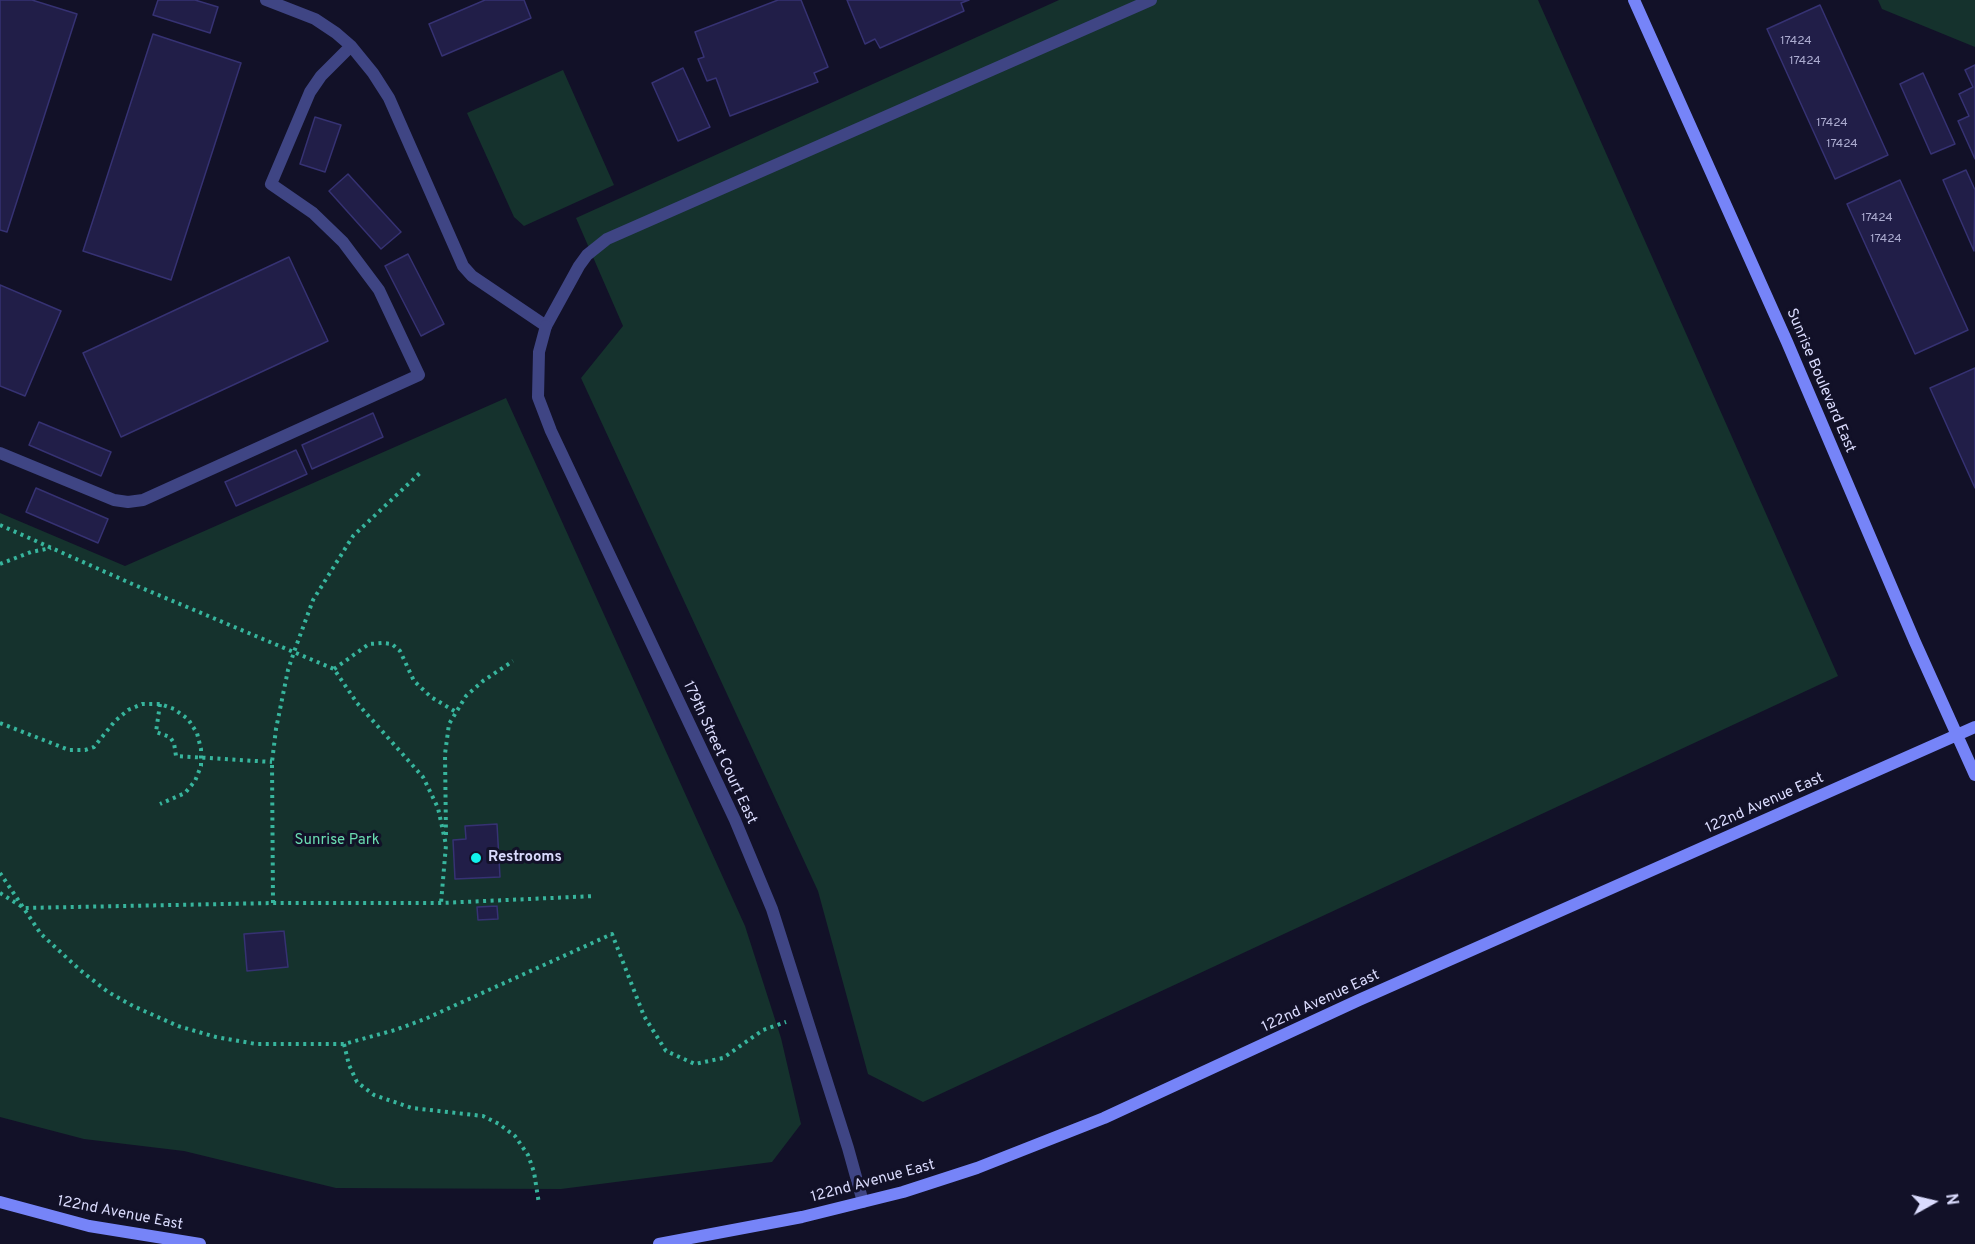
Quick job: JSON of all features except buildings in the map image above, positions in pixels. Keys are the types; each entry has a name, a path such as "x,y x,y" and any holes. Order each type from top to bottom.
{"street":[{"path":"266,0 315,19 351,46 373,73 389,98 463,266 472,276 546,326"},
{"name":"179th Street Court East","path":"863,1202 849,1148 772,909 735,820 551,431 538,397 539,352 546,326 579,266 587,255 607,239 1151,0"},
{"name":"Sunrise Boulevard East","path":"1634,0 1787,342 1956,736 1975,775"},
{"path":"0,453 114,500 128,502 143,500 418,375 379,290 343,242 313,213 271,184 310,92 321,76 351,46"},
{"name":"122nd Avenue East","path":"659,1244 802,1218 977,1168 1104,1118 1359,1000 1975,727"},
{"name":"122nd Avenue East","path":"0,1202 89,1226 200,1244"}],"path":[{"path":"273,903 272,762 280,710 294,652 313,600 353,536 421,471"},
{"path":"0,525 334,669 357,703 423,777 438,808 446,845"},
{"path":"0,564 24,554 52,548"},
{"path":"334,669 369,644 392,644 400,651 414,681 431,697 456,712"},
{"path":"441,903 446,845 445,754 449,724 466,696 483,681 513,661"},
{"path":"0,723 63,748 85,750 94,747 115,721 128,710 142,704 160,704 174,709 188,719 196,733 201,749 201,766 195,781 185,793 160,804"},
{"path":"160,704 156,732 170,737 174,742 176,756 272,762"},
{"path":"0,873 41,934 108,992 160,1018 216,1037 256,1044 344,1044 425,1019 612,934 644,1016 666,1051 695,1064 723,1058 763,1030 788,1021"},
{"path":"0,893 24,908 273,903 441,903 596,896"},
{"path":"344,1044 349,1065 357,1082 374,1095 412,1108 483,1116 515,1136 528,1155 534,1172 539,1204"}],"green space":[{"path":"1059,0 1538,0 1838,676 923,1102 868,1074 818,891 581,378 623,326 576,218"},
{"path":"1878,0 1975,0 1975,47 1882,9"},
{"path":"563,70 614,185 524,226 514,217 467,113"},
{"name":"Sunrise Park","path":"506,398 745,926 781,1038 801,1124 772,1162 561,1189 336,1188 184,1151 84,1139 0,1117 0,513 125,566"}],"place":[{"name":"Restrooms","path":"476,858"}]}
